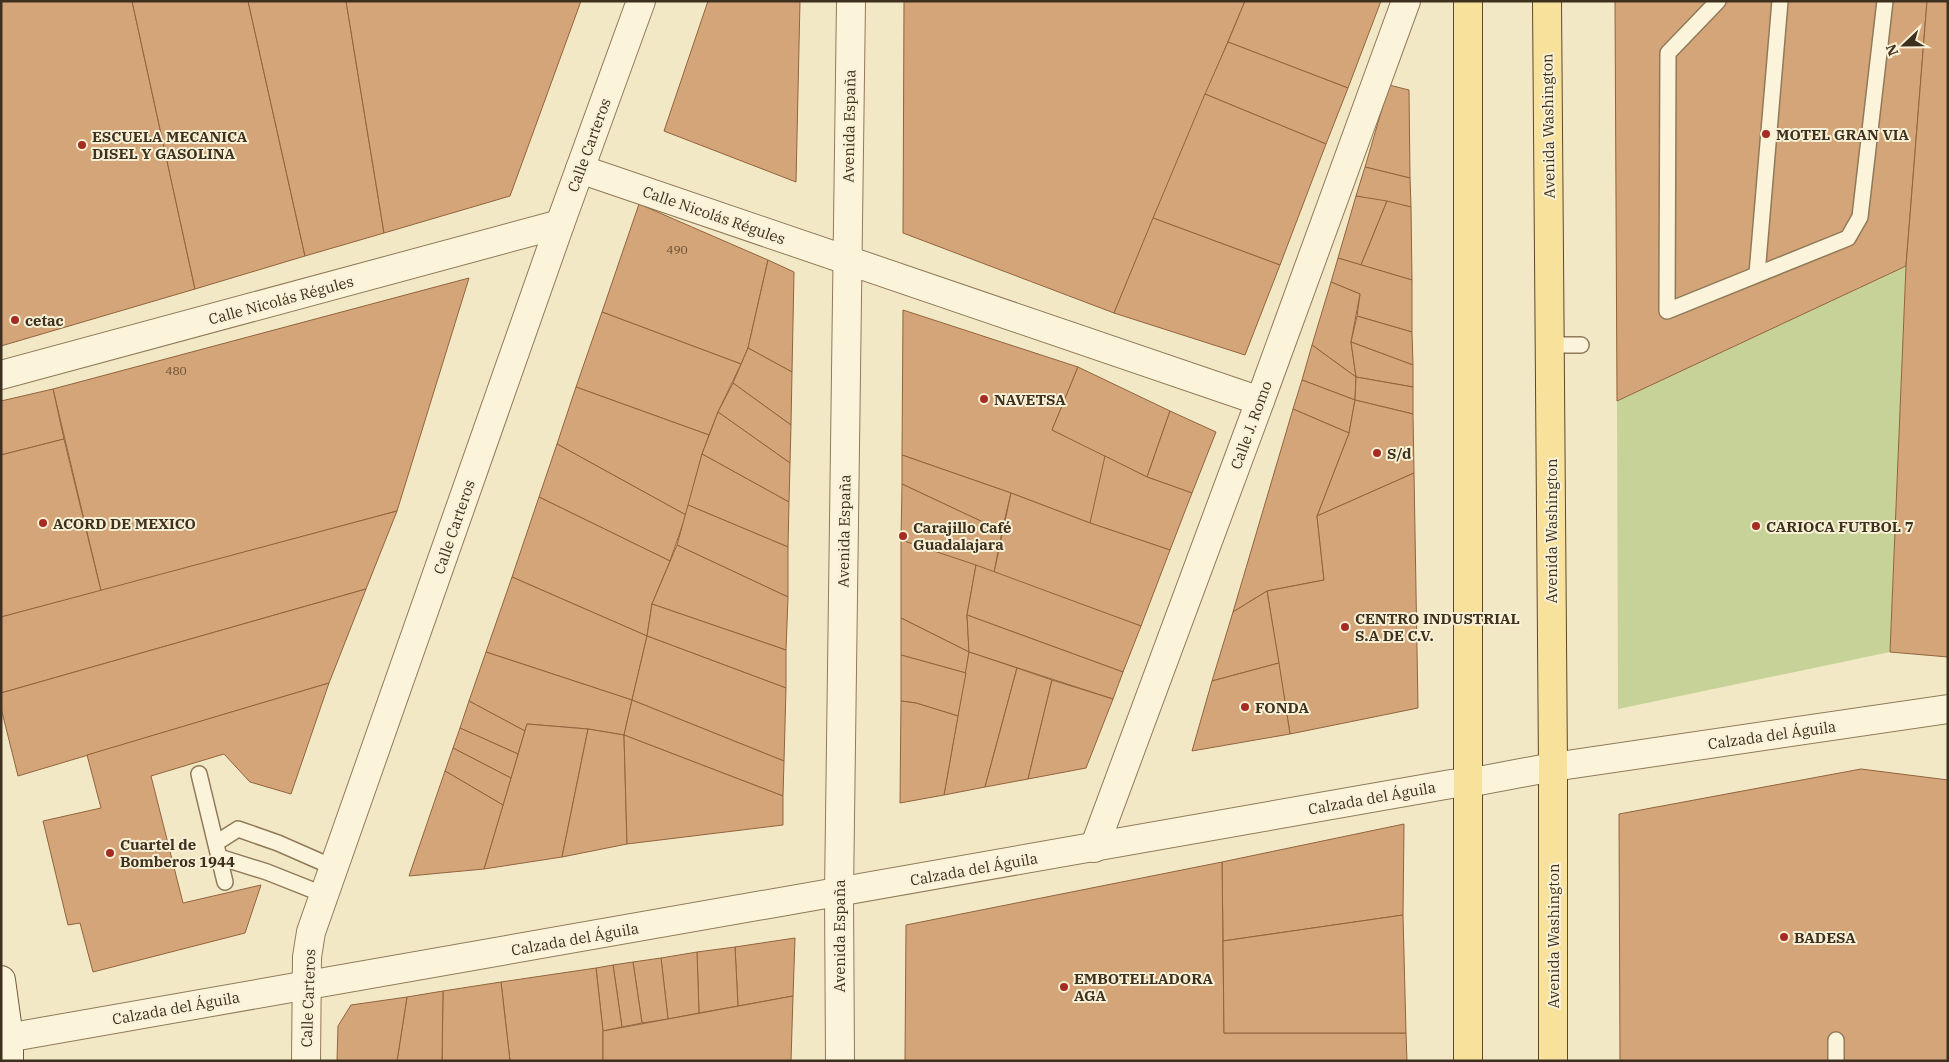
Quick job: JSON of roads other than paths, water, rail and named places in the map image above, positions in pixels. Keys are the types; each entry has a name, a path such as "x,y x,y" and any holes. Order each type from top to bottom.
{"main road":[{"path":"1468,1 1468,1061"},
{"name":"Avenida Washington","path":"1547,1 1553,767 1553,1061"}],"street":[{"name":"Calle Carteros","path":"306,1061 307,957 312,932 560,224 641,1"},
{"name":"Avenida España","path":"840,1061 839,893 851,1"},
{"name":"Calle J. Romo","path":"1094,848 1406,1"},
{"name":"Calle Nicolás Régules","path":"580,169 1260,401"},
{"name":"Calle Nicolás Régules","path":"1,375 560,224"},
{"name":"Calzada del Águila","path":"6,1046 307,985 1451,784 1468,783 1553,767 1948,709"},
{"path":"1,980 6,1046"}],"lane":[{"path":"1718,1 1668,53 1667,311 1848,238 1860,217 1885,1"},
{"path":"1757,274 1780,1"},
{"path":"1550,345 1581,345"},
{"path":"199,774 225,882"},
{"path":"217,850 238,829 278,843 335,868"},
{"path":"217,850 324,895"},
{"path":"1836,1040 1836,1061"}],"place":[{"name":"MOTEL GRAN VIA","path":"1766,134"},
{"name":"ESCUELA MECANICA DISEL Y GASOLINA","path":"82,145"},
{"name":"cetac","path":"15,320"},
{"name":"NAVETSA","path":"984,399"},
{"name":"S/d","path":"1377,453"},
{"name":"ACORD DE MEXICO","path":"43,523"},
{"name":"CARIOCA FUTBOL 7","path":"1756,526"},
{"name":"Carajillo Café Guadalajara","path":"903,536"},
{"name":"CENTRO INDUSTRIAL S.A DE C.V.","path":"1345,627"},
{"name":"FONDA","path":"1245,707"},
{"name":"Cuartel de Bomberos 1944","path":"110,853"},
{"name":"BADESA","path":"1784,937"},
{"name":"EMBOTELLADORA AGA","path":"1064,987"}]}
